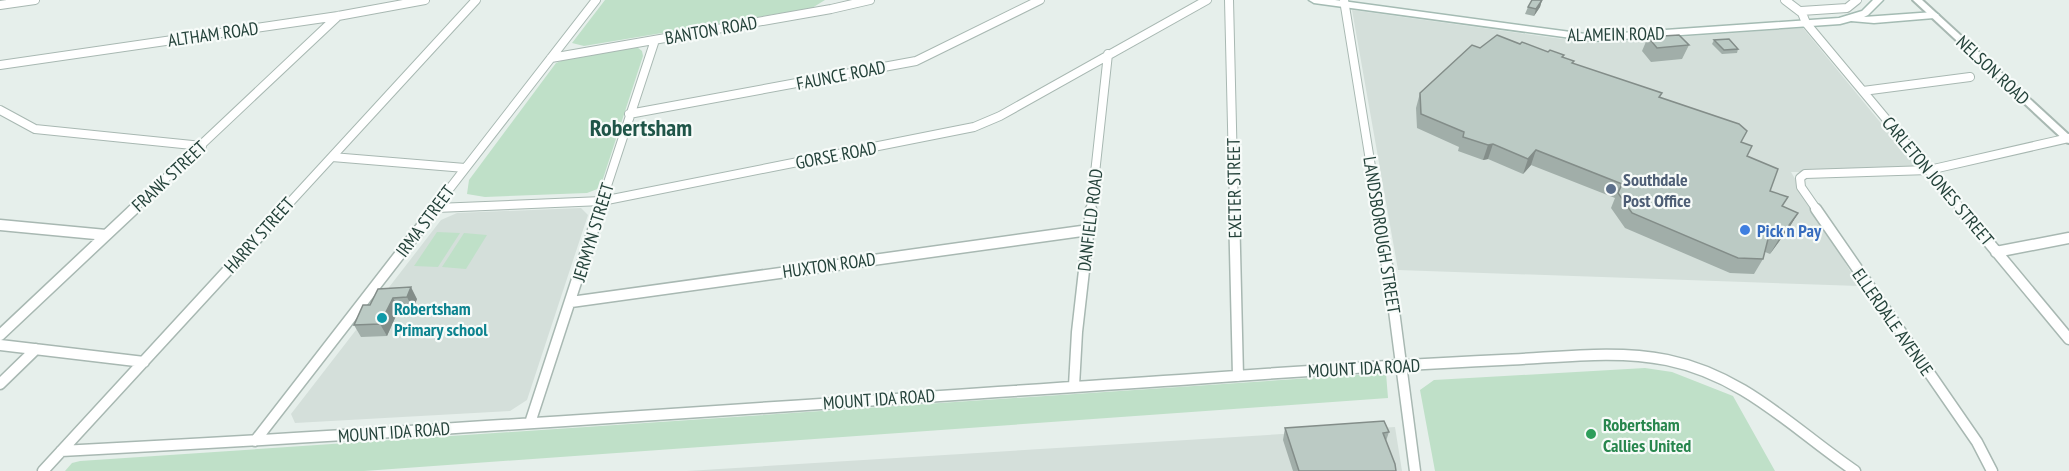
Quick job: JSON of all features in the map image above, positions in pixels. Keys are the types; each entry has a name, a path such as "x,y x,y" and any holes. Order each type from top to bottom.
{"main road":[{"name":"ALAMEIN ROAD","path":"1314,0 1344,2 1586,38 1850,19 1870,10 1878,0"},
{"path":"1850,19 1878,20 1934,15"}],"street":[{"path":"0,5 35,0"},
{"name":"ALTHAM ROAD","path":"0,65 338,16 425,0"},
{"name":"HARRY STREET","path":"43,471 476,0"},
{"name":"IRMA STREET","path":"255,441 596,0"},
{"path":"831,9 836,0"},
{"name":"BANTON ROAD","path":"551,58 831,9 870,0"},
{"name":"FAUNCE ROAD","path":"629,114 916,61 1040,0"},
{"name":"GORSE ROAD","path":"436,208 602,201 974,127 1000,116 1207,0"},
{"name":"EXETER STREET","path":"1229,0 1238,376"},
{"path":"1785,0 1801,11 1847,8 1857,0"},
{"name":"NELSON ROAD","path":"1917,0 2068,139"},
{"name":"LANDSBOROUGH STREET","path":"1344,2 1393,303 1415,471"},
{"name":"CARLETON JONES STREET","path":"1801,11 1806,23 2069,339"},
{"name":"FRANK STREET","path":"0,335 338,16"},
{"name":"JERMYN STREET","path":"530,423 655,40"},
{"name":"DANFIELD ROAD","path":"1074,386 1077,332 1108,54"},
{"path":"1863,91 1970,77"},
{"path":"0,110 35,129 202,146"},
{"path":"1929,170 1969,163 2068,139"},
{"path":"332,157 465,168"},
{"name":"ELLERDALE AVENUE","path":"1929,170 1805,174 1800,178 1801,187 1977,442 1992,471"},
{"path":"0,225 106,235"},
{"name":"HUXTON ROAD","path":"571,302 1089,231"},
{"path":"1996,252 2069,238"},
{"path":"0,345 144,362"},
{"path":"0,384 36,349"},
{"name":"MOUNT IDA ROAD","path":"61,451 255,441 1400,365 1619,354 1656,357 1695,366 1735,383 1761,398 1855,471"}],"shaded area":[{"path":"1352,10 1592,43 1803,28 1921,172 1791,172 1859,286 1398,270"},
{"name":"Robertsham Primary school","path":"581,208 588,215 527,400 510,411 295,423 291,414 441,220 457,213"},
{"path":"1395,427 1402,471 687,471"}],"green space":[{"path":"605,0 825,0 812,8 584,46 572,43"},
{"path":"637,47 642,51 643,56 600,188 587,193 485,197 467,194 469,180 556,63 566,59"},
{"path":"437,232 460,233 438,267 414,266"},
{"path":"464,233 487,235 466,269 442,267"},
{"name":"Robertsham Callies United","path":"1645,368 1672,372 1733,396 1775,471 1435,471 1420,390 1434,380"},
{"path":"1386,373 1388,398 364,471 65,471 72,463 80,461"}],"building":[{"path":"1532,0 1542,0 1536,9 1528,7"},
{"path":"1497,35 1520,44 1522,42 1548,52 1550,50 1564,55 1562,57 1574,61 1572,63 1662,93 1659,97 1739,124 1747,131 1741,142 1752,146 1747,156 1778,169 1770,191 1788,197 1782,206 1798,213 1779,239 1769,235 1763,259 1738,258 1632,213 1618,193 1622,184 1536,150 1528,159 1493,144 1488,145 1463,137 1464,132 1421,114 1420,93 1472,45 1480,48"},
{"path":"1679,35 1689,45 1657,48 1648,37"},
{"path":"1729,39 1738,49 1724,50 1714,40"},
{"path":"411,287 407,297 393,298 380,324 354,325 363,305 370,305 378,289"},
{"path":"1384,421 1389,432 1383,433 1396,471 1299,471 1285,428"}],"place":[{"name":"Southdale Post Office","path":"1611,189"},
{"name":"Pick n Pay","path":"1745,230"},
{"name":"Robertsham Primary school","path":"382,318"},
{"name":"Robertsham Callies United","path":"1591,434"}],"district":[{"name":"Robertsham","path":"641,127"}]}
